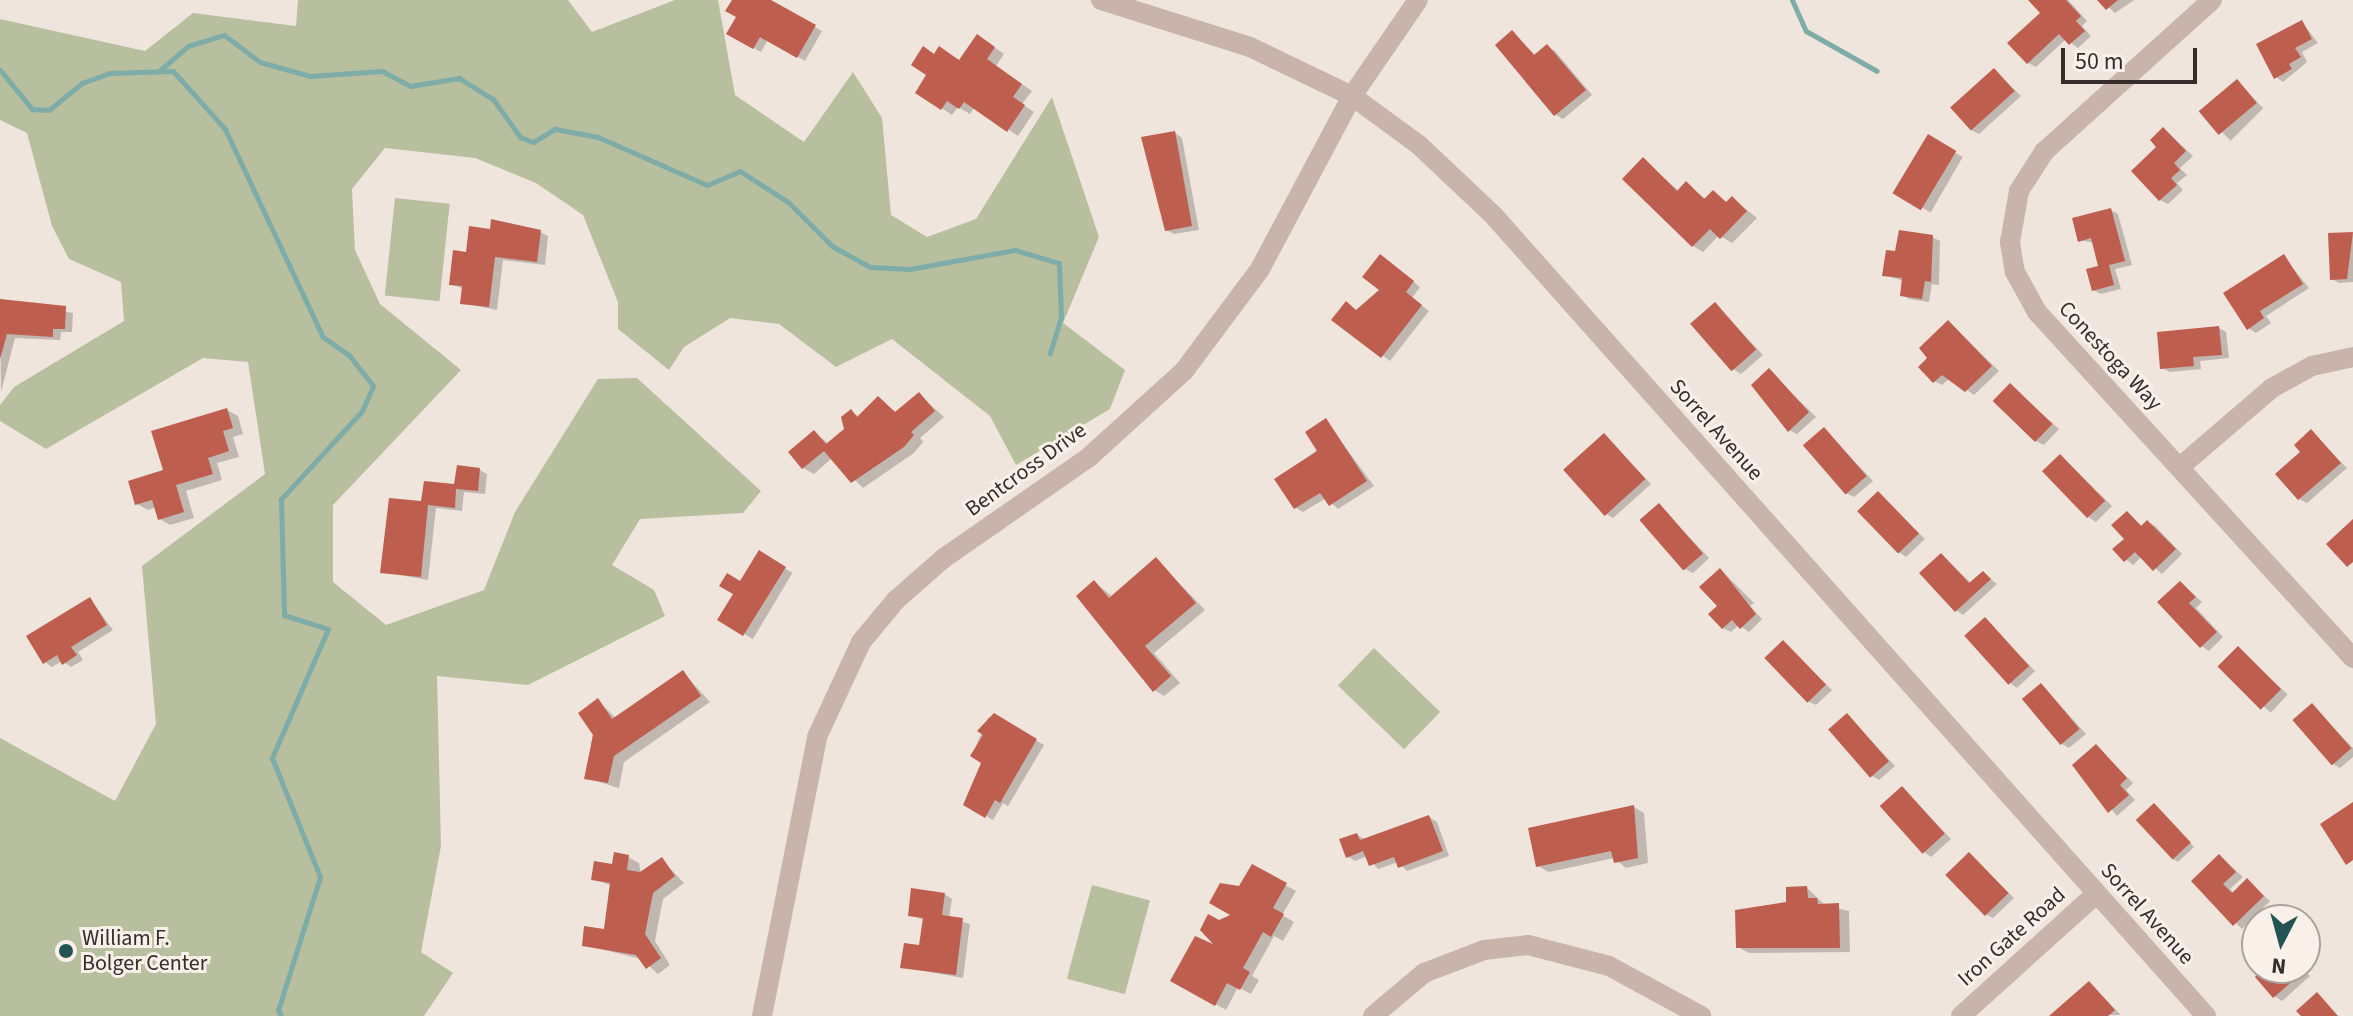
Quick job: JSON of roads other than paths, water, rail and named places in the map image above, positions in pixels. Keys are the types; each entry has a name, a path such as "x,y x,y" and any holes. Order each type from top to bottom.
{"street":[{"name":"Sorrel Avenue","path":"1101,0 1250,47 1352,96 1419,145 1494,216 2206,1016"},
{"name":"Bentcross Drive","path":"762,1016 817,737 861,642 896,600 944,558 1088,458 1184,371 1260,269 1352,96 1418,0"},
{"name":"Conestoga Way","path":"2212,0 2044,152 2019,191 2010,242 2015,272 2037,312 2181,466 2353,658"},
{"path":"2181,466 2272,388 2312,366 2353,357"},
{"name":"Iron Gate Road","path":"1961,1016 2096,894"},
{"path":"1373,1016 1424,973 1484,950 1528,945 1609,966 1701,1016"}],"waterway":[{"path":"1792,0 1806,31 1877,71"},
{"path":"159,71 188,46 224,35 260,62 310,76 382,71 410,86 459,78 493,99 520,137 533,142 555,129 598,137 707,185 740,171 788,202 832,246 870,267 910,269 1015,250 1059,263 1061,317 1050,353"},
{"path":"0,70 32,109 49,110 82,83 109,73 173,71 225,129 323,337 349,355 373,386 362,411 281,499 284,615 328,629 272,758 320,877 278,1010 281,1016"}],"place":[{"name":"William F. Bolger Center","path":"66,951"}]}
